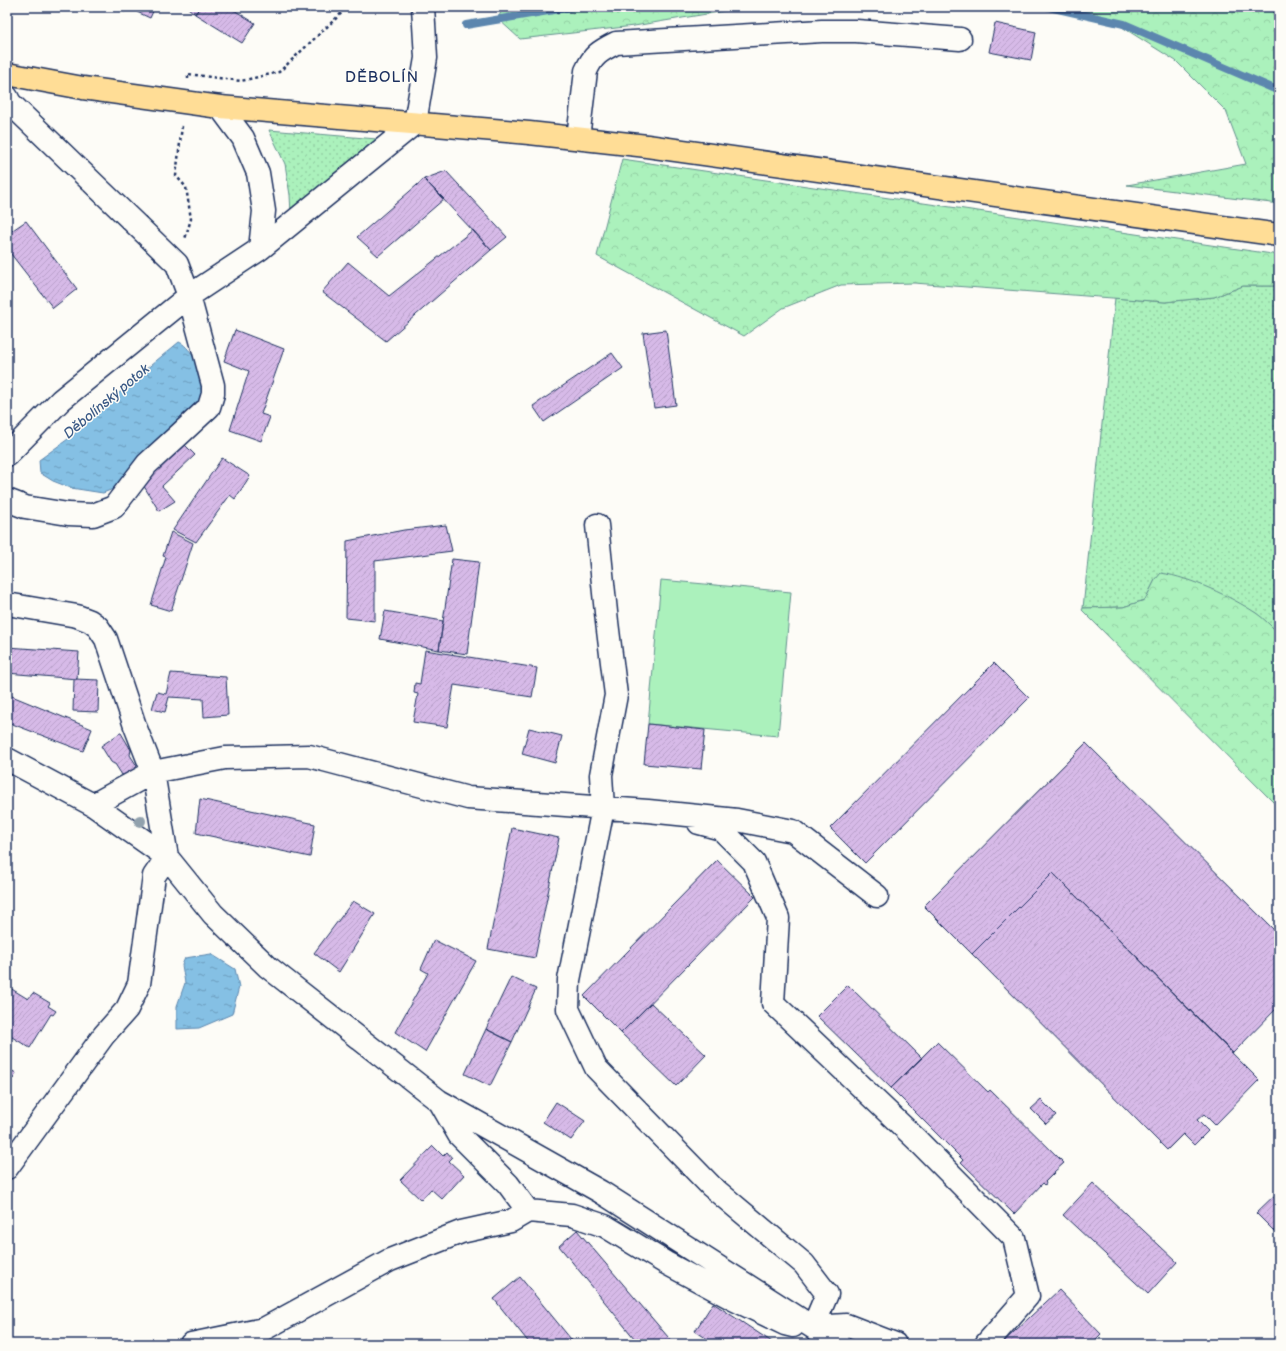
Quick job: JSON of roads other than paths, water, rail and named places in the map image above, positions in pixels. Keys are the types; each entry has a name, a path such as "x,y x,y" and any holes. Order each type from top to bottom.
{"main road":[{"path":"7,74 83,88 184,103 522,132 647,146 1279,235"}],"street":[{"path":"7,455 61,400 189,296 260,250 415,123 426,58 424,7"},
{"path":"578,138 586,71 591,61 601,50 616,43 822,31 856,31 960,39"},
{"path":"7,97 10,103 176,264 189,296 213,385 213,394 209,407 147,464 114,507 93,515 68,514 25,507 7,500"},
{"path":"220,107 243,138 258,174 264,211 260,250"},
{"path":"597,525 606,622 616,695 601,775 604,808 569,980 568,1009 596,1068 711,1186 804,1264 827,1294 825,1335"},
{"path":"7,604 77,616 90,621 98,627 106,639 135,726 153,772 168,857 154,876 139,984 127,1009 104,1035 7,1168"},
{"path":"93,805 153,772 225,758 309,756 468,798 648,811 737,820 793,831 877,896"},
{"path":"7,760 93,805 168,857 213,914 268,967 439,1101 601,1192 825,1335"},
{"path":"648,811 721,829 754,862 778,918 773,1003 916,1139 1014,1238 1028,1296 986,1344"},
{"path":"439,1101 459,1135 508,1184 528,1210"},
{"path":"191,1344 264,1329 390,1260 461,1232 511,1221 528,1210 572,1215 606,1226 666,1263 735,1300 785,1324 825,1335 846,1325 895,1344"}],"water":[{"path":"179,342 183,344 190,352 202,373 204,384 203,405 118,487 103,493 71,488 53,481 40,473 39,460 68,439 139,375"},
{"path":"211,954 235,969 239,987 232,1014 199,1028 177,1029 177,1006 185,983 182,965 185,958"}],"waterway":[{"name":"Děbolínský potok","path":"466,25 572,7"},
{"name":"Děbolínský potok","path":"1049,7 1124,24 1279,91"}],"district":[{"name":"DĚBOLÍN","path":"382,77"}]}
